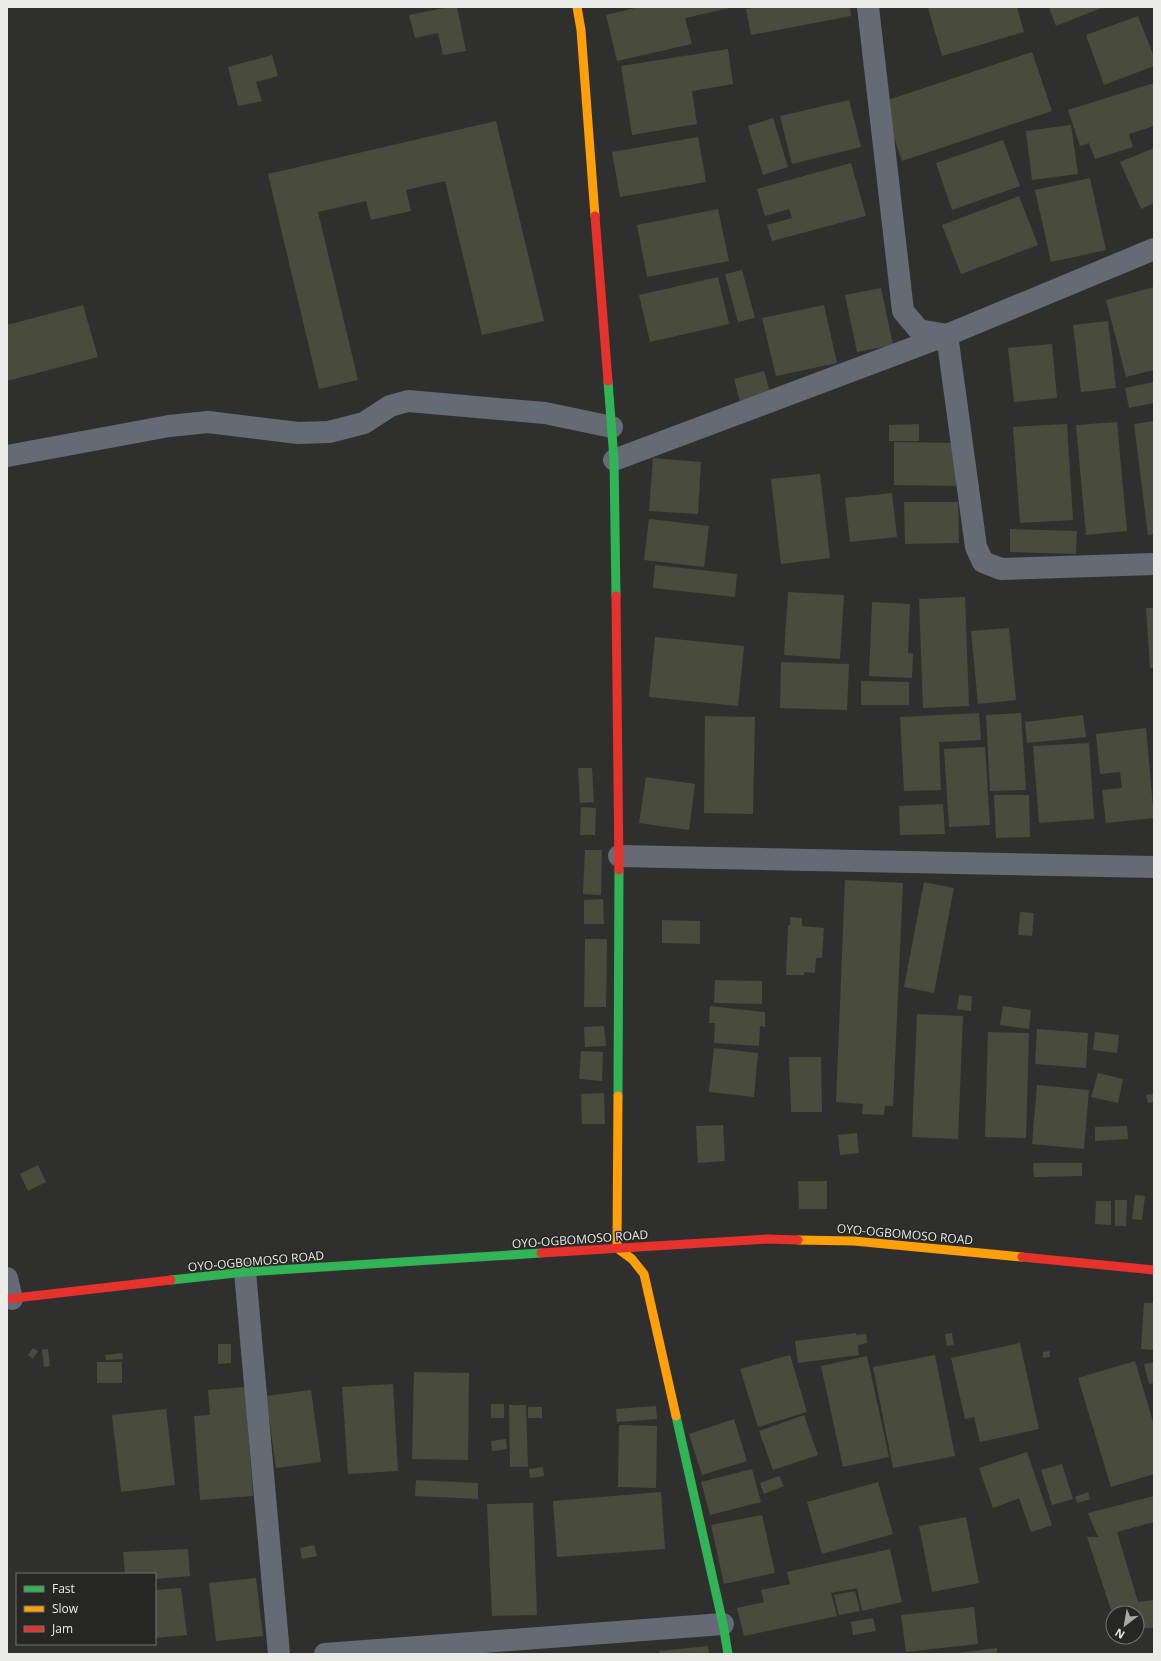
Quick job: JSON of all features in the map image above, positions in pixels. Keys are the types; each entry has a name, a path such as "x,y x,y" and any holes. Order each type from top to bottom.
{"main road":[{"path":"577,7 581,30 614,460 619,856 617,1248 632,1259 644,1274 723,1624 728,1654"},
{"name":"OYO-OGBOMOSO ROAD","path":"9,1292 245,1272 768,1239 854,1241 1154,1270"}],"street":[{"path":"868,7 903,311 919,330 947,335"},
{"path":"614,460 947,335 1154,249"},
{"path":"947,335 976,547 982,562 1001,569 1154,564"},
{"path":"7,456 169,426 208,422 298,434 329,432 364,423 390,406 408,401 544,413 612,427"},
{"path":"619,856 1154,867"},
{"path":"245,1272 280,1654 290,1654"},
{"path":"324,1654 723,1624"}],"building":[{"path":"449,7 457,7 466,51 443,55 438,33 415,38 409,15"},
{"path":"639,7 730,8 685,18 692,44 617,61 606,15"},
{"path":"758,7 850,7 851,16 751,35 746,9"},
{"path":"1017,7 1024,32 942,56 928,8"},
{"path":"1049,7 1104,7 1056,26"},
{"path":"1138,16 1154,57 1154,66 1104,85 1086,35"},
{"path":"728,49 733,84 692,91 697,124 632,135 621,66"},
{"path":"1032,52 1052,111 902,161 882,102"},
{"path":"272,55 278,76 256,82 262,101 238,106 228,67"},
{"path":"1154,83 1154,126 1129,134 1133,147 1095,159 1089,143 1080,146 1068,110"},
{"path":"849,100 861,147 792,164 780,116"},
{"path":"773,118 788,167 763,175 748,126"},
{"path":"496,121 544,321 482,335 445,181 406,190 411,211 371,220 366,201 318,212 358,380 319,389 268,174"},
{"path":"1071,125 1078,174 1032,180 1026,131"},
{"path":"698,137 706,182 620,197 612,152"},
{"path":"1003,140 1020,186 952,210 936,163"},
{"path":"1154,148 1154,203 1141,209 1120,162"},
{"path":"851,163 866,216 772,241 767,225 792,218 789,209 765,216 757,189"},
{"path":"1090,178 1106,250 1051,262 1035,190"},
{"path":"1019,196 1038,245 961,274 942,225"},
{"path":"718,209 729,261 647,277 637,225"},
{"path":"742,270 755,318 738,322 725,274"},
{"path":"718,277 729,324 650,342 639,295"},
{"path":"1154,287 1154,370 1126,377 1106,300"},
{"path":"881,288 893,345 857,352 845,295"},
{"path":"83,305 98,357 7,381 7,325"},
{"path":"824,305 837,363 776,376 762,318"},
{"path":"1108,321 1116,388 1081,392 1073,325"},
{"path":"1052,344 1057,398 1014,402 1008,348"},
{"path":"764,371 770,393 740,401 734,379"},
{"path":"1154,382 1154,403 1129,408 1125,388"},
{"path":"1154,421 1154,534 1148,535 1134,424"},
{"path":"1117,422 1127,531 1086,535 1076,425"},
{"path":"919,424 919,441 889,441 889,425"},
{"path":"1067,424 1073,520 1020,523 1013,427"},
{"path":"894,442 956,443 956,486 894,485"},
{"path":"653,458 701,462 698,514 649,511"},
{"path":"820,474 830,558 781,564 771,479"},
{"path":"892,493 897,537 850,542 845,498"},
{"path":"904,502 958,502 959,543 905,544"},
{"path":"649,519 709,526 704,567 644,560"},
{"path":"1010,529 1077,531 1076,554 1010,552"},
{"path":"655,565 737,574 735,597 653,588"},
{"path":"788,592 844,595 840,659 784,655"},
{"path":"965,597 969,706 923,708 919,599"},
{"path":"872,602 910,604 908,653 913,654 912,678 869,676"},
{"path":"1146,608 1154,608 1154,668 1150,668"},
{"path":"1009,628 1016,700 978,704 971,631"},
{"path":"655,637 744,646 738,706 649,697"},
{"path":"781,662 849,664 847,710 780,708"},
{"path":"861,681 909,682 909,705 861,705"},
{"path":"979,713 981,740 939,742 941,790 904,791 900,717"},
{"path":"1021,713 1026,790 990,791 986,715"},
{"path":"1083,715 1086,737 1027,743 1025,722"},
{"path":"705,716 755,717 753,814 704,813"},
{"path":"1146,728 1154,818 1106,823 1102,790 1122,788 1120,772 1100,774 1096,734"},
{"path":"1089,743 1094,819 1039,823 1033,746"},
{"path":"985,747 990,825 949,827 944,749"},
{"path":"578,768 592,768 594,802 580,803"},
{"path":"646,777 695,784 689,830 639,823"},
{"path":"994,795 1029,795 1030,837 996,838"},
{"path":"943,804 945,834 900,835 899,806"},
{"path":"581,807 596,808 595,835 580,835"},
{"path":"585,850 602,850 601,895 583,894"},
{"path":"845,880 903,883 893,1106 885,1106 884,1115 862,1114 863,1104 836,1102"},
{"path":"924,882 954,888 934,993 904,987"},
{"path":"603,899 604,924 584,924 584,900"},
{"path":"1020,912 1034,913 1032,936 1018,935"},
{"path":"790,917 802,918 802,926 824,928 822,958 816,958 815,973 804,972 804,975 786,975 788,925 790,925"},
{"path":"662,920 700,921 700,944 662,943"},
{"path":"585,939 607,939 606,1007 584,1007"},
{"path":"715,980 762,981 762,1004 714,1003"},
{"path":"959,995 972,996 971,1011 957,1009"},
{"path":"710,1006 765,1012 765,1027 760,1026 759,1046 714,1043 715,1023 709,1023"},
{"path":"1003,1006 1031,1010 1029,1029 1000,1025"},
{"path":"917,1014 963,1016 958,1139 912,1137"},
{"path":"604,1026 606,1046 585,1047 584,1027"},
{"path":"1037,1029 1088,1033 1086,1068 1035,1064"},
{"path":"988,1032 1029,1033 1026,1138 985,1137"},
{"path":"1095,1032 1119,1035 1117,1053 1093,1050"},
{"path":"714,1048 758,1053 754,1097 709,1092"},
{"path":"581,1051 603,1052 602,1081 579,1079"},
{"path":"789,1057 821,1057 822,1112 791,1112"},
{"path":"1098,1073 1123,1079 1118,1103 1091,1097"},
{"path":"1037,1085 1089,1090 1084,1149 1032,1144"},
{"path":"604,1093 605,1124 582,1124 581,1094"},
{"path":"1154,1094 1154,1102 1148,1103 1146,1095"},
{"path":"723,1125 725,1161 698,1163 696,1126"},
{"path":"1127,1126 1128,1139 1095,1141 1095,1127"},
{"path":"857,1133 859,1153 840,1155 838,1135"},
{"path":"1033,1163 1082,1163 1082,1176 1034,1177"},
{"path":"38,1165 46,1182 28,1191 20,1174"},
{"path":"798,1181 827,1181 827,1209 799,1209"},
{"path":"1135,1195 1145,1196 1142,1220 1132,1219"},
{"path":"1115,1200 1127,1200 1126,1226 1115,1226"},
{"path":"1096,1201 1111,1201 1111,1225 1095,1224"},
{"path":"1144,1303 1154,1303 1154,1350 1141,1349"},
{"path":"856,1333 856,1335 866,1334 867,1343 858,1345 859,1355 798,1363 795,1341"},
{"path":"952,1333 954,1345 947,1346 945,1334"},
{"path":"1020,1343 1039,1429 980,1442 974,1417 965,1419 951,1358"},
{"path":"218,1344 231,1344 231,1363 218,1364"},
{"path":"33,1348 38,1351 33,1359 28,1355"},
{"path":"48,1349 50,1366 44,1367 42,1350"},
{"path":"1050,1351 1050,1357 1043,1358 1043,1352"},
{"path":"122,1353 123,1359 106,1360 105,1355"},
{"path":"790,1355 807,1412 758,1427 740,1369"},
{"path":"935,1355 955,1456 893,1468 873,1367"},
{"path":"867,1356 889,1457 843,1467 821,1366"},
{"path":"1135,1361 1154,1425 1154,1474 1111,1487 1078,1378"},
{"path":"97,1362 122,1362 122,1383 97,1383"},
{"path":"1154,1362 1154,1383 1149,1384 1144,1364"},
{"path":"414,1372 469,1373 468,1460 412,1459"},
{"path":"393,1384 398,1471 348,1474 342,1387"},
{"path":"245,1387 253,1496 200,1500 194,1416 210,1415 208,1390"},
{"path":"311,1390 321,1462 276,1468 266,1396"},
{"path":"491,1404 504,1404 504,1418 491,1418"},
{"path":"509,1405 526,1405 528,1467 510,1467"},
{"path":"656,1406 657,1419 617,1422 616,1409"},
{"path":"528,1407 542,1407 542,1418 528,1418"},
{"path":"166,1409 175,1485 121,1492 112,1415"},
{"path":"804,1415 818,1455 773,1470 759,1431"},
{"path":"734,1419 747,1461 702,1475 689,1434"},
{"path":"619,1425 657,1426 656,1488 618,1487"},
{"path":"506,1439 507,1449 492,1451 491,1441"},
{"path":"1027,1452 1052,1525 1031,1532 1019,1498 993,1508 979,1468"},
{"path":"1062,1464 1073,1499 1052,1505 1041,1470"},
{"path":"543,1467 544,1476 530,1478 529,1469"},
{"path":"752,1469 761,1502 710,1515 701,1482"},
{"path":"779,1476 784,1486 764,1494 760,1483"},
{"path":"416,1480 478,1483 478,1499 415,1496"},
{"path":"878,1482 893,1534 822,1554 807,1502"},
{"path":"661,1492 665,1549 557,1557 553,1501"},
{"path":"1088,1492 1090,1499 1077,1503 1075,1497"},
{"path":"1154,1496 1154,1522 1117,1532 1138,1602 1154,1600 1154,1628 1145,1628 1145,1605 1109,1605 1087,1537 1098,1537 1088,1513"},
{"path":"533,1503 537,1615 492,1616 487,1504"},
{"path":"762,1515 775,1573 724,1584 711,1525"},
{"path":"966,1517 979,1583 932,1592 919,1526"},
{"path":"314,1545 317,1556 302,1559 300,1548"},
{"path":"188,1549 190,1576 156,1579 156,1573 125,1573 123,1552"},
{"path":"890,1549 902,1602 862,1611 857,1588 831,1593 837,1616 744,1636 737,1608 764,1602 761,1590 790,1584 787,1572"},
{"path":"256,1578 263,1636 216,1641 209,1583"},
{"path":"181,1588 187,1635 156,1638 156,1590"},
{"path":"855,1591 860,1611 839,1615 834,1595"},
{"path":"974,1607 978,1644 906,1652 901,1615"},
{"path":"873,1618 876,1631 853,1635 851,1622"},
{"path":"708,1646 709,1654 660,1654 659,1651"},
{"path":"997,1648 997,1654 958,1654 958,1653"}],"traffic: fast":[{"path":"608,381 614,460 616,596"},
{"path":"618,1096 619,870"},
{"path":"171,1280 245,1272 541,1253"},
{"path":"676,1416 723,1624 728,1654"}],"traffic: slow":[{"path":"577,7 581,30 595,216"},
{"path":"618,1096 617,1248 632,1259 644,1274 676,1416"},
{"path":"798,1240 854,1241 1022,1257"}],"traffic: jam":[{"path":"595,216 608,381"},
{"path":"616,596 619,870"},
{"path":"541,1253 767,1239 798,1240"},
{"path":"1022,1257 1154,1270"},
{"path":"7,1299 171,1280"}]}
